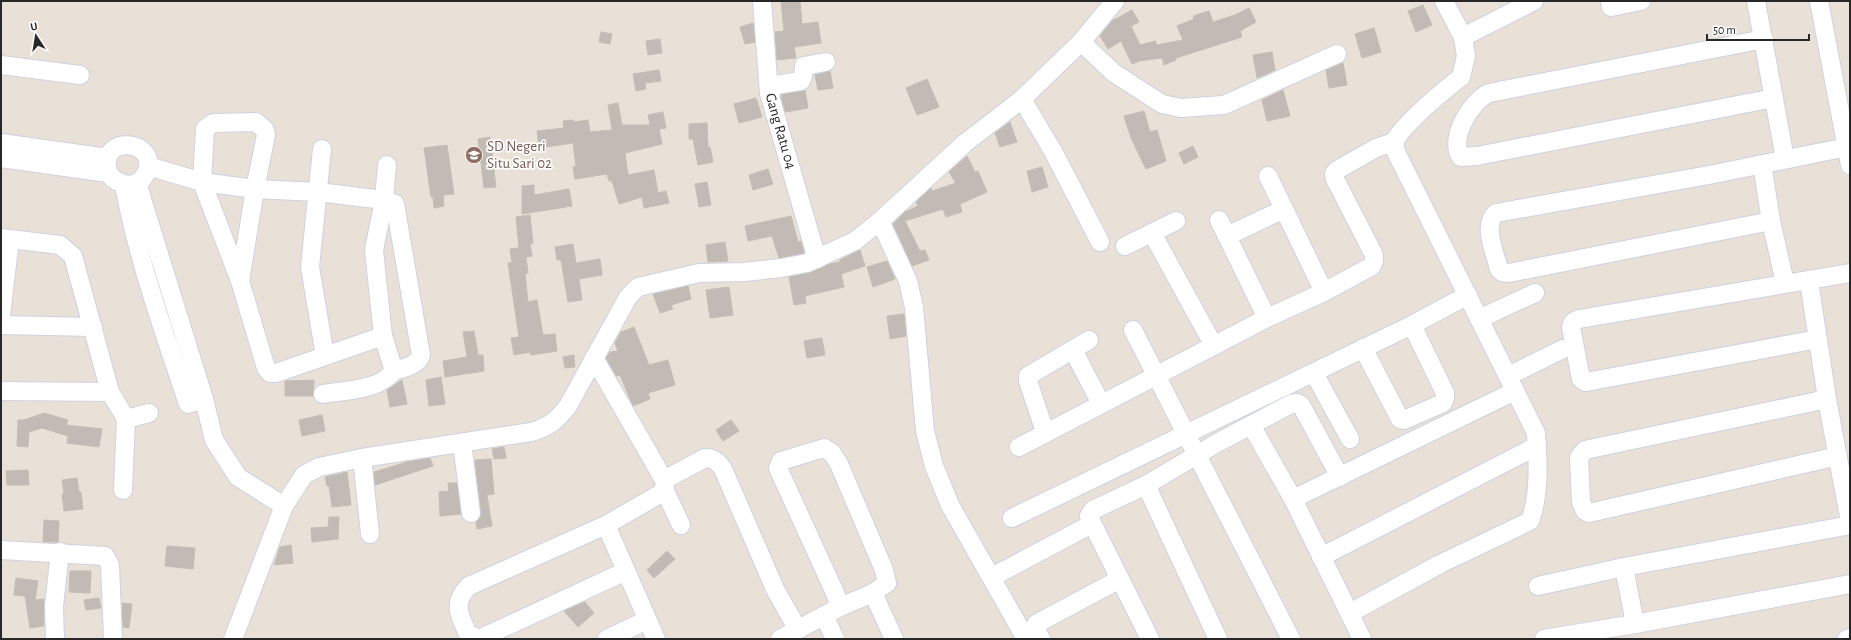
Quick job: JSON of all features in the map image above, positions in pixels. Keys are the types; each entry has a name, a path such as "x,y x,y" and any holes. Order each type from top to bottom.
{"street":[{"name":"Gang Ratu 04","path":"762,1 769,94 817,259"},
{"path":"233,639 284,506 304,474 319,467 362,458 531,432 547,427 559,417 568,406 628,297 638,287 699,273 781,268 807,263 855,241 880,221 965,143 1022,99 1081,42 1115,1"},
{"path":"1350,613 1440,564 1530,521 1535,508 1536,433 1396,152 1394,142 1399,132 1444,90 1461,77 1466,56 1463,37 1444,1"},
{"path":"1463,37 1515,5 1534,1"},
{"path":"1610,1 1611,7 1641,1"},
{"path":"1756,1 1785,159"},
{"path":"1819,1 1850,165"},
{"path":"1764,39 1489,93 1476,103 1463,119 1458,137 1458,152 1461,157 1464,158 1476,156 1774,98"},
{"path":"1081,42 1114,72 1162,104 1181,108 1224,105 1337,54"},
{"path":"769,94 776,85 801,81 804,66 826,62"},
{"path":"1,65 80,75"},
{"path":"1022,99 1054,153 1100,242"},
{"path":"240,280 254,189 266,135 262,126 256,122 213,123 208,125 204,134 202,182 240,280 266,368 270,372 276,373 383,336"},
{"path":"1019,447 1045,432 1158,376 1267,318 1324,292 1372,266 1374,255 1335,179 1334,174 1337,170 1376,148 1394,142"},
{"path":"1,143 108,166 118,183 131,184 142,178 148,166 144,153 134,145 120,145 115,149 108,166"},
{"path":"1771,220 1508,273 1502,272 1499,269 1489,227 1491,218 1496,213 1846,147"},
{"path":"322,149 310,267 325,356"},
{"path":"1,158 108,166"},
{"path":"1762,164 1771,220 1785,283"},
{"path":"386,165 384,200 374,250 383,336 394,371"},
{"path":"148,166 202,182 254,189 318,192 384,200 395,204 421,355 415,364 394,371 389,377 377,385 323,394"},
{"path":"1268,176 1324,292"},
{"path":"131,184 128,208 151,291 188,404 204,399 214,440 238,477 284,506"},
{"path":"1227,236 1284,209"},
{"path":"1219,220 1267,318"},
{"path":"880,221 908,281 914,307 923,416 934,466 950,505 1026,639"},
{"path":"1125,246 1176,221"},
{"path":"1152,233 1214,346"},
{"path":"1,316 5,238 60,245 67,249 73,256 110,392 126,419 123,490"},
{"path":"1818,339 1586,382 1581,379 1571,327 1573,322 1578,319 1850,273"},
{"path":"1808,281 1826,399 1850,522"},
{"path":"1479,319 1535,293"},
{"path":"1012,518 1412,325 1468,295"},
{"path":"1,324 93,327"},
{"path":"1363,348 1400,419 1404,420 1443,403 1445,393 1412,325"},
{"path":"1133,330 1292,639"},
{"path":"1045,432 1028,381 1028,376 1043,365 1089,340"},
{"path":"1293,499 1340,477 1511,384 1563,349"},
{"path":"1073,350 1097,396"},
{"path":"594,358 664,485 681,524"},
{"path":"1314,372 1350,439"},
{"path":"1,391 110,392"},
{"path":"1826,399 1585,450 1579,458 1582,502 1585,511 1590,513 1838,456"},
{"path":"1146,638 1089,516 1093,510 1146,485 1251,425 1291,404 1297,403 1301,404 1340,477"},
{"path":"126,419 149,413"},
{"path":"1251,425 1293,499 1362,639"},
{"path":"462,443 471,513"},
{"path":"1321,557 1536,446"},
{"path":"780,639 825,617 840,607 873,593 886,585 886,578 839,464 832,453 824,448 781,461 778,468 840,607"},
{"path":"362,458 370,534"},
{"path":"626,572 479,639 468,634 460,616 458,602 460,594 469,586 606,525 705,458 711,458 718,462 723,469 775,589 798,630"},
{"path":"1146,485 1218,639"},
{"path":"992,577 1092,523"},
{"path":"606,525 646,620 656,639"},
{"path":"1538,586 1624,567 1850,526"},
{"path":"1,550 60,552 104,556 110,564 112,639"},
{"path":"55,639 54,606 60,552"},
{"path":"1624,567 1635,624"},
{"path":"1041,639 1035,628 1036,624 1120,580"},
{"path":"1544,639 1635,624 1850,584"},
{"path":"873,593 894,639"},
{"path":"825,617 834,639"},
{"path":"607,639 646,620"}],"building":[{"path":"781,1 800,1 802,24 818,22 821,43 794,47 796,58 777,60 775,32 784,31"},
{"path":"1423,5 1432,25 1416,32 1408,11"},
{"path":"1249,8 1256,22 1240,31 1242,37 1176,58 1176,60 1164,65 1162,58 1139,61 1132,64 1121,41 1108,49 1100,36 1112,21 1132,10 1139,22 1131,26 1140,45 1156,41 1156,45 1183,40 1177,26 1194,19 1193,16 1209,11 1213,22 1235,15"},
{"path":"753,23 755,42 745,44 740,27"},
{"path":"1374,28 1381,52 1362,58 1355,34"},
{"path":"601,32 612,34 610,44 599,42"},
{"path":"660,39 662,53 648,55 646,41"},
{"path":"1272,52 1275,70 1257,78 1253,55"},
{"path":"1343,63 1347,85 1329,88 1326,70"},
{"path":"659,70 661,81 645,83 646,89 636,91 633,74"},
{"path":"830,71 833,88 818,90 815,75"},
{"path":"927,79 939,107 917,115 906,88"},
{"path":"805,90 808,108 785,112 781,95"},
{"path":"1283,90 1290,116 1267,121 1262,100"},
{"path":"756,98 762,117 739,123 734,104"},
{"path":"618,103 622,125 650,125 648,115 663,112 666,128 659,129 662,144 625,153 628,175 654,170 658,193 666,191 669,203 644,208 642,197 619,204 612,181 609,181 607,174 575,179 573,167 576,166 573,143 539,148 537,131 564,128 563,121 573,120 574,122 588,120 590,132 612,130 608,105"},
{"path":"1144,111 1150,132 1157,130 1166,161 1146,169 1131,138 1124,116"},
{"path":"1010,122 1017,142 1000,147 995,133"},
{"path":"707,123 708,148 710,147 713,162 698,165 693,139 689,139 689,124"},
{"path":"490,137 496,187 484,188 478,139"},
{"path":"447,145 454,194 443,195 444,206 434,208 424,148"},
{"path":"1193,146 1198,157 1184,164 1179,153"},
{"path":"967,156 975,172 978,171 987,192 960,204 962,212 946,217 943,209 905,221 920,251 925,250 929,260 912,266 893,224 905,212 918,206 916,202 931,188 932,191 956,183 949,172"},
{"path":"1042,167 1048,187 1032,192 1027,171"},
{"path":"768,169 773,184 753,190 749,175"},
{"path":"707,182 711,205 699,207 695,184"},
{"path":"534,185 534,195 569,189 572,206 522,214 522,186"},
{"path":"530,215 533,244 530,244 532,256 526,257 528,273 525,273 528,302 537,300 543,335 555,334 557,351 531,355 530,352 514,355 511,338 519,337 508,263 512,263 510,249 519,248 516,217"},
{"path":"791,216 798,242 801,241 804,253 779,258 772,236 748,241 745,226"},
{"path":"725,242 728,261 708,262 706,245"},
{"path":"573,244 576,263 600,259 602,275 579,279 582,300 568,302 561,260 557,260 555,247"},
{"path":"860,250 865,266 841,274 844,287 805,296 806,303 794,305 789,277 809,273 830,264 840,262 840,260"},
{"path":"887,261 895,279 873,287 867,267"},
{"path":"688,286 691,299 671,305 673,309 660,313 653,294"},
{"path":"729,287 733,315 710,318 706,290"},
{"path":"904,314 906,336 890,339 887,316"},
{"path":"634,327 649,365 668,360 675,385 648,393 650,399 633,406 620,375 616,376 606,358 610,352 618,351 615,343 621,332"},
{"path":"474,331 478,355 483,355 484,371 445,377 443,361 467,357 463,332"},
{"path":"822,338 825,355 807,358 804,341"},
{"path":"574,355 575,367 565,368 563,357"},
{"path":"441,377 445,404 429,406 426,380"},
{"path":"314,380 313,396 285,396 285,381"},
{"path":"402,380 407,404 390,407 387,390"},
{"path":"44,413 68,420 66,425 102,429 99,447 67,443 68,436 42,428 29,432 28,447 17,446 18,420 24,420"},
{"path":"322,415 325,431 302,436 299,420"},
{"path":"731,420 739,431 723,441 716,430"},
{"path":"504,447 506,458 494,459 492,449"},
{"path":"430,458 433,466 375,485 374,472 407,462"},
{"path":"491,459 494,494 487,495 492,526 477,529 476,522 480,517 481,512 475,460"},
{"path":"28,470 29,485 7,485 6,471"},
{"path":"347,472 351,505 332,507 329,486 327,486 325,477"},
{"path":"77,478 79,492 81,492 83,509 64,511 62,480"},
{"path":"448,483 457,483 461,514 440,516 439,492 449,491"},
{"path":"329,517 339,517 338,539 312,542 311,528 328,527"},
{"path":"44,520 59,521 58,542 43,542"},
{"path":"291,545 293,563 274,565 280,547"},
{"path":"167,546 195,548 193,569 165,566"},
{"path":"667,551 675,559 654,578 647,570"},
{"path":"70,571 91,571 90,593 69,592"},
{"path":"16,578 38,581 35,600 44,599 44,626 30,628 25,596 14,595"},
{"path":"99,598 101,608 86,610 84,600"},
{"path":"585,602 594,613 578,627 564,611"},
{"path":"122,603 132,604 129,628 123,627"}],"place":[{"name":"SD Negeri Situ Sari 02","path":"474,155"}]}
